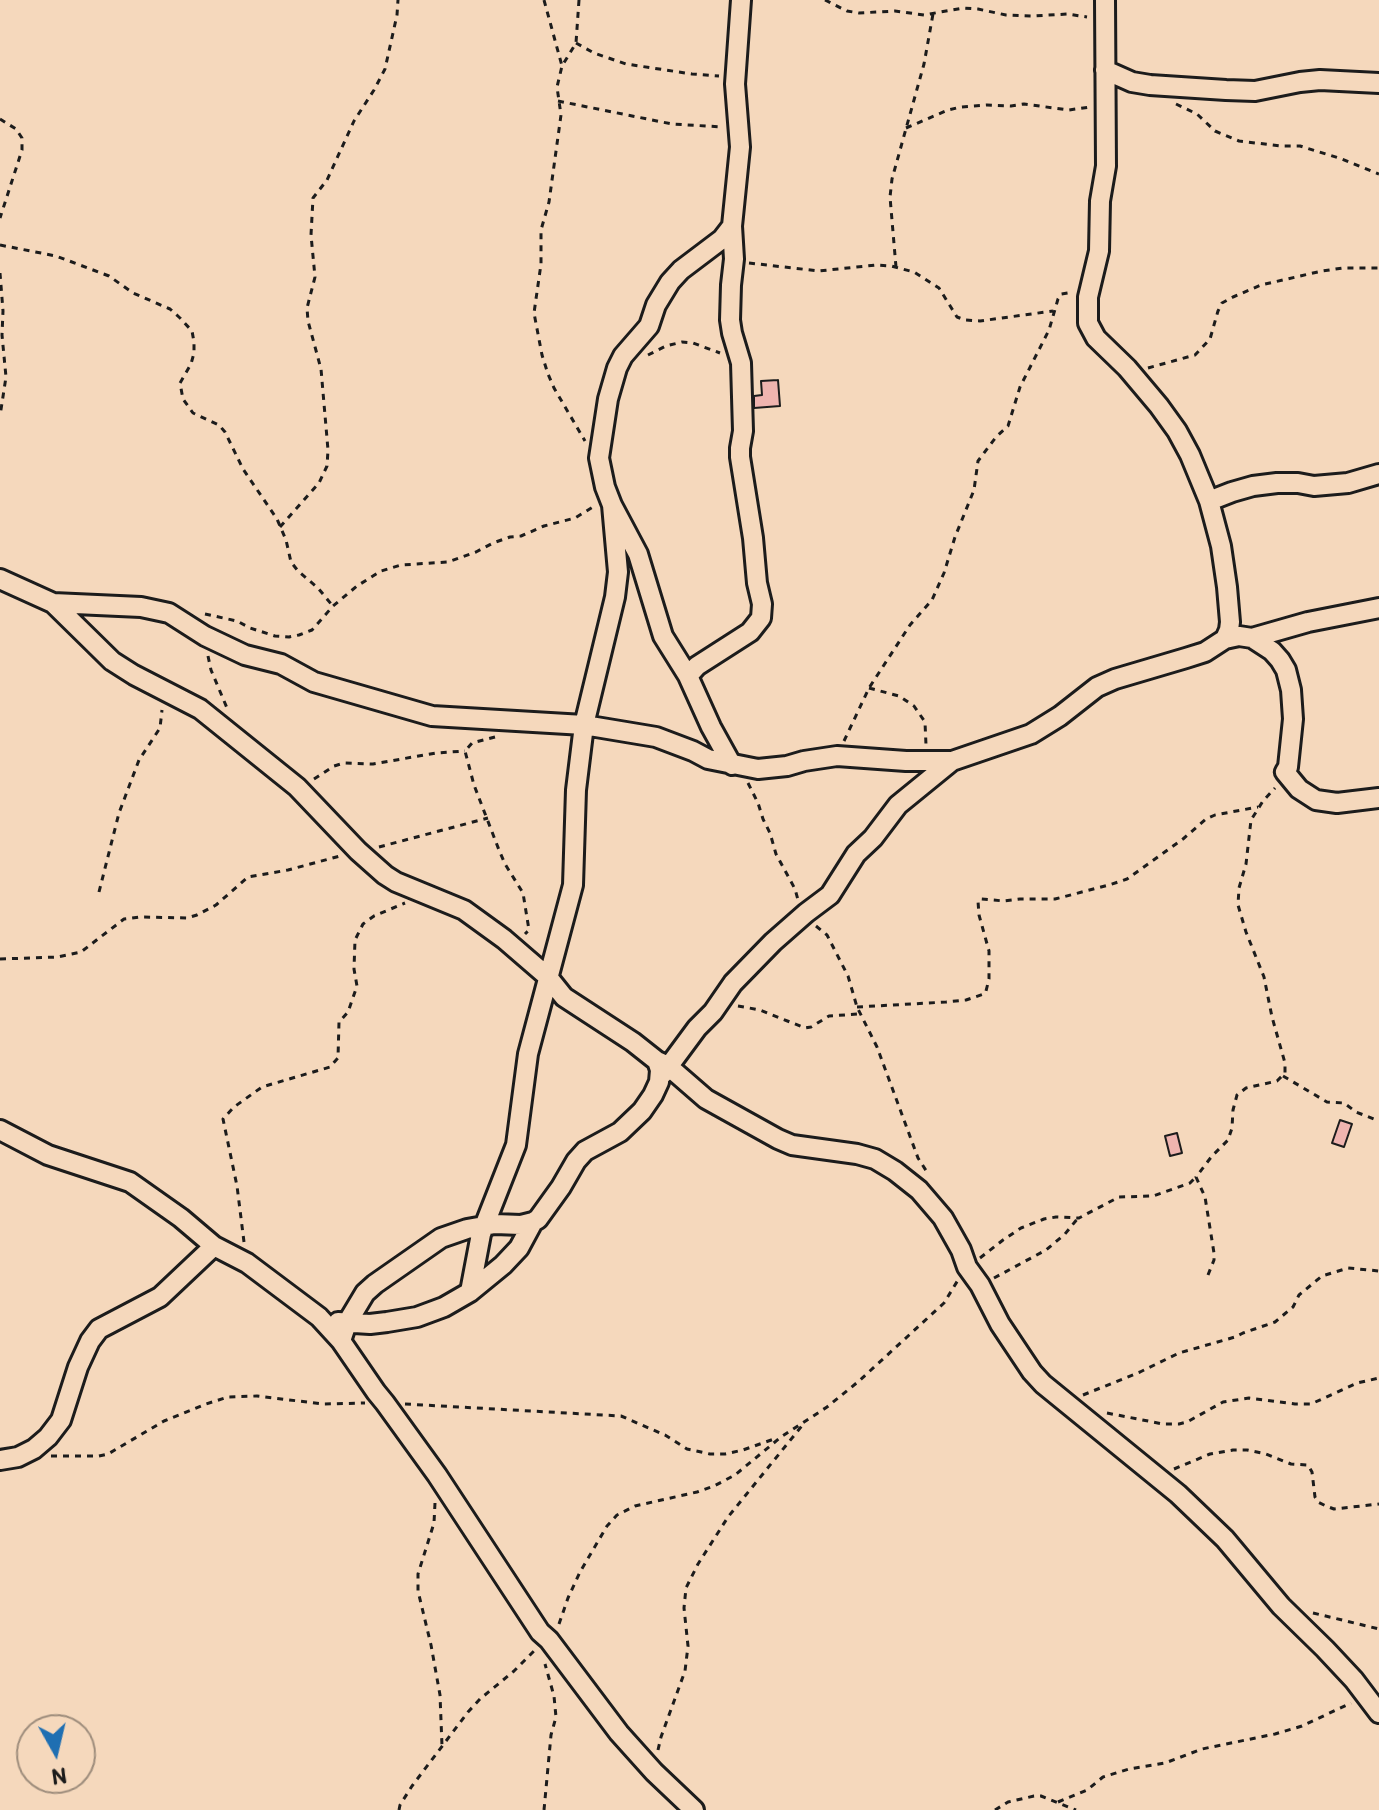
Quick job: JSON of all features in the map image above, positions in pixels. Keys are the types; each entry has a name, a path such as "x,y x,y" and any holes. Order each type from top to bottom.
{"street":[{"path":"688,676 697,666 750,632 761,618 762,604 740,457 743,431 741,363 730,320 734,259 732,226 740,147 736,77 741,0"},
{"path":"1105,0 1106,166 1100,201 1099,251 1088,297 1088,323 1096,338 1135,377 1177,431 1190,455 1209,501 1221,546 1230,622 1225,639"},
{"path":"1105,70 1132,82 1150,85 1255,91 1310,81 1379,83"},
{"path":"732,226 722,239 670,282 656,305 649,326 623,356 608,399 599,458 612,505 638,554 663,636 688,676 711,727 734,765"},
{"path":"1209,501 1253,486 1348,483 1379,474"},
{"path":"470,1292 484,1227 516,1145 528,1054 573,885 576,790 584,725 615,597 618,572 612,505"},
{"path":"0,579 53,603 112,661 200,709 297,787 385,875 464,910 548,977 564,997 633,1042 661,1070 778,1139 792,1145 875,1159 919,1190 943,1218 967,1267 1032,1372 1049,1390 1178,1494 1225,1539 1281,1606 1325,1649 1379,1713"},
{"path":"53,603 141,607 169,613 205,636 245,655 281,664 314,682 432,716 584,725 656,737 708,759 758,769 837,756 952,761 1031,734 1097,687 1115,679 1205,652 1225,639 1239,636 1252,638 1272,651 1286,670 1293,719 1285,772 1299,789 1316,800 1337,803 1379,798"},
{"path":"1252,638 1308,622 1379,608"},
{"path":"344,1332 370,1324 417,1317 444,1307 470,1292 503,1265 519,1248 533,1222 543,1213 585,1151 620,1132 642,1111 653,1095 661,1070 714,1011 733,983 773,942 830,895 856,854 873,838 898,805 952,761"},
{"path":"0,1130 48,1155 130,1182 214,1246 247,1263 344,1332 376,1392 437,1475 545,1643 619,1733 694,1810"},
{"path":"344,1332 365,1293 441,1238 495,1224 533,1222"},
{"path":"0,1460 18,1457 34,1449 55,1428 61,1420 78,1367 99,1329 160,1297 214,1246"}],"path":[{"path":"280,527 324,476 328,458 321,369 307,308 315,277 311,235 313,198 327,180 354,121 385,69 398,0"},
{"path":"544,0 562,66"},
{"path":"579,0 576,43 562,66 557,87 561,115 549,202 541,230 541,264 534,313 542,355 554,388 582,437 599,458"},
{"path":"825,0 847,11 859,13 895,11 924,15 963,8 1006,15 1068,14 1094,19 1106,31"},
{"path":"896,267 890,197 892,179 924,64 933,14"},
{"path":"576,43 626,64 736,77"},
{"path":"1150,85 1197,114 1225,136 1268,145 1300,146 1379,174"},
{"path":"558,101 672,124 723,127 738,123"},
{"path":"906,128 961,107 1024,104 1069,110 1105,104"},
{"path":"0,119 16,129 22,138 19,161 0,218"},
{"path":"0,245 56,256 109,276 120,285 170,309 192,331 194,353 180,383 183,399 193,413 219,425 225,432 243,469 280,527 291,562 333,606"},
{"path":"734,259 819,271 876,265 896,267 914,272 939,288 957,317 965,320 980,321 1053,311"},
{"path":"1135,377 1153,366 1195,355 1210,339 1222,303 1233,297 1261,285 1322,271 1379,268"},
{"path":"0,273 6,377 0,416"},
{"path":"837,756 869,688 910,625 936,592 974,490 978,461 1008,426 1020,387 1049,330 1061,294 1090,291"},
{"path":"645,357 682,342 707,347 741,363"},
{"path":"198,614 225,618 262,633 289,637 312,630 333,606 364,582 391,567 448,562 510,537 575,518 592,509 605,487"},
{"path":"205,636 211,670 231,715"},
{"path":"99,892 119,813 139,760 160,728 162,708 157,687"},
{"path":"869,688 907,700 921,715 927,727 925,762"},
{"path":"504,939 529,930 523,893 505,864 474,785 465,751 472,743 502,735 518,722"},
{"path":"297,787 344,763 373,764 465,751"},
{"path":"734,765 758,803 776,854 799,903 812,922 827,935 848,976 857,1007 877,1047 921,1165 930,1177"},
{"path":"980,1285 1046,1250 1079,1218 1119,1197 1153,1196 1190,1183 1228,1140 1237,1095 1246,1088 1277,1081 1283,1076 1285,1063 1268,991 1238,905 1249,828 1258,807 1285,772"},
{"path":"857,1007 946,1002 981,996 986,991 990,970 978,901 1055,899 1127,879 1206,819 1258,807"},
{"path":"0,959 58,957 81,952 124,919 187,918 197,915 216,905 248,877 288,870 488,818"},
{"path":"247,1263 237,1186 223,1128 224,1117 262,1087 330,1067 338,1058 339,1022 348,1012 357,986 355,940 363,924 392,908 432,896"},
{"path":"714,1011 737,1006 760,1010 805,1028 829,1016 860,1014"},
{"path":"1283,1076 1327,1102 1344,1103 1356,1112 1379,1121"},
{"path":"1196,1177 1205,1197 1214,1253 1208,1275"},
{"path":"399,1810 412,1786 480,1699 545,1643 562,1620 580,1572 617,1515 635,1506 681,1497 714,1486 735,1475 781,1437 827,1407 915,1331 944,1303 967,1267 1021,1228 1044,1219 1079,1218"},
{"path":"1067,1405 1179,1353 1275,1322 1293,1307 1299,1295 1322,1276 1348,1268 1379,1271"},
{"path":"1067,1405 1163,1424 1179,1424 1223,1402 1249,1398 1311,1404 1357,1383 1379,1378"},
{"path":"47,1457 108,1454 164,1421 206,1404 228,1397 257,1396 323,1404 385,1403 621,1416 665,1435 687,1449 710,1454 734,1452 781,1437"},
{"path":"654,1772 661,1737 685,1671 688,1646 684,1608 686,1588 728,1517 808,1419"},
{"path":"1156,1477 1210,1454 1247,1450 1291,1464 1308,1465 1312,1472 1315,1497 1326,1506 1334,1509 1379,1504"},
{"path":"437,1475 434,1523 418,1574 418,1591 440,1695 442,1746"},
{"path":"1281,1606 1379,1629"},
{"path":"544,1810 551,1735 556,1717 545,1643"},
{"path":"1058,1802 1087,1790 1103,1777 1165,1763 1202,1749 1302,1726 1367,1696"},
{"path":"995,1810 1008,1802 1034,1796 1076,1810"}],"building":[{"path":"778,380 780,406 754,408 754,396 762,395 761,381"},
{"path":"1340,1120 1352,1124 1344,1147 1332,1143"},
{"path":"1177,1133 1182,1153 1170,1156 1165,1136"}]}
